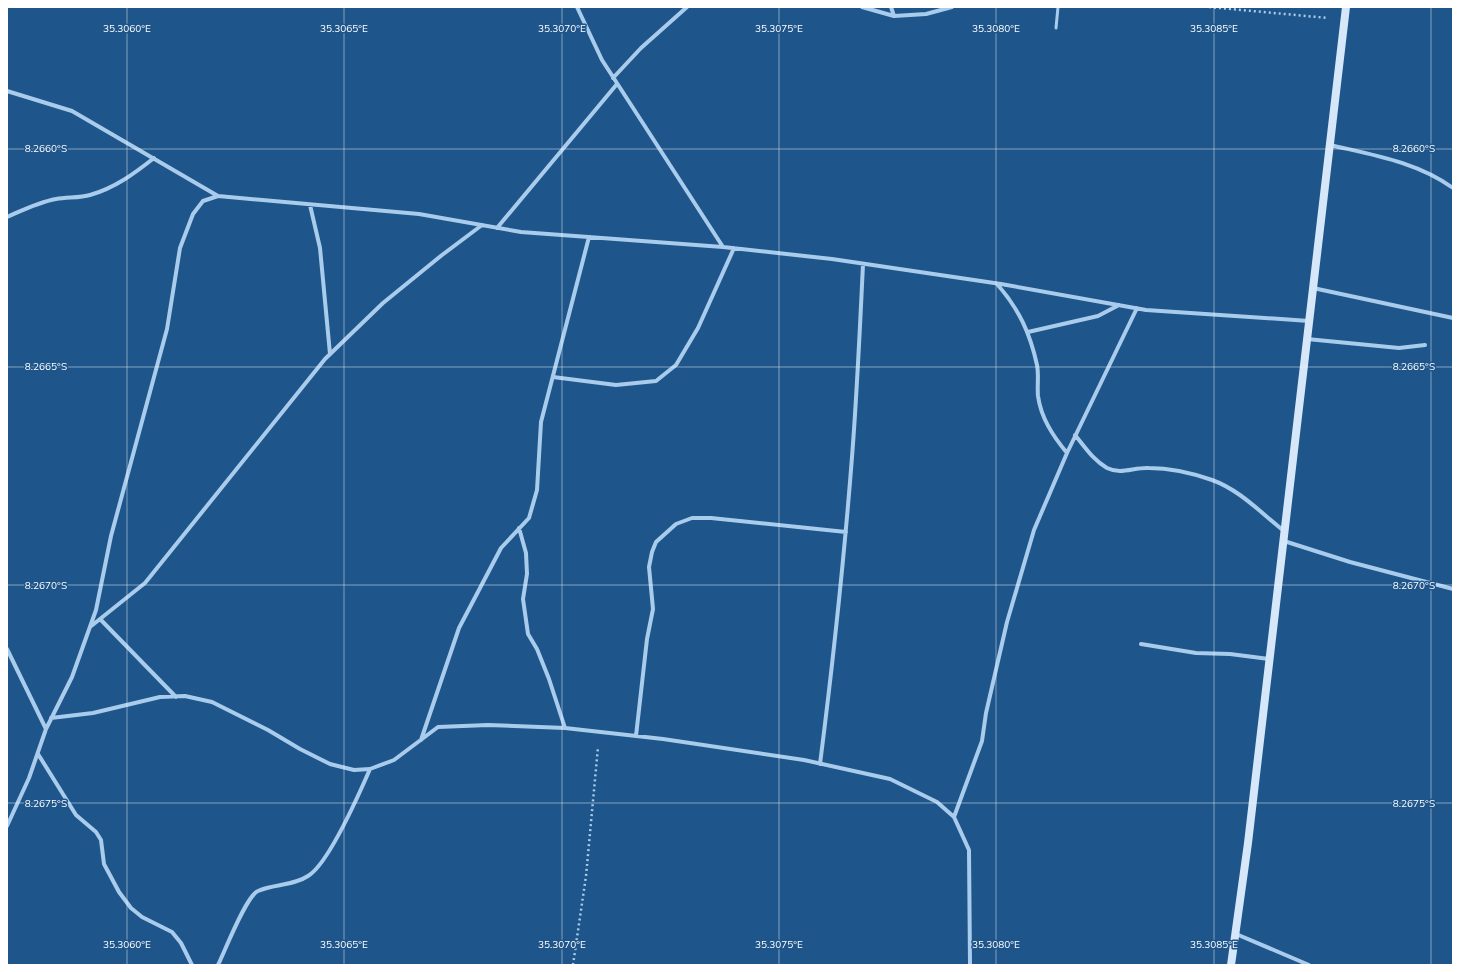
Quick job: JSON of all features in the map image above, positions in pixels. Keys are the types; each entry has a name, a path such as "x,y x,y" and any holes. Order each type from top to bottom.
{"street":[{"path":"577,7 602,60 723,247"},
{"path":"613,78 641,48 687,7"},
{"path":"862,7 894,16 926,14 952,7"},
{"path":"891,7 894,16"},
{"path":"1231,965 1269,659 1346,7"},
{"path":"497,228 617,84"},
{"path":"7,91 72,111 218,196"},
{"path":"1330,145 1398,160 1436,176 1453,188"},
{"path":"7,217 29,206 55,199 90,195 108,188 130,177 154,158"},
{"path":"7,826 29,778 46,729 72,677 96,610 111,536 167,329 180,248 193,214 203,201 218,196 419,214 521,232 734,248 863,264 997,284 1137,308 1309,321"},
{"path":"310,205 320,248 330,354"},
{"path":"90,627 145,583 330,354 384,303 442,255 482,225"},
{"path":"420,740 459,628 501,548 529,518 537,490 541,422 589,237"},
{"path":"553,377 616,385 656,381 676,365 680,359 698,328 734,248"},
{"path":"820,764 834,658 846,532 853,448 863,264"},
{"path":"997,284 1012,300 1028,332 1037,367 1038,397 1044,419 1055,438 1067,452"},
{"path":"1313,288 1453,318"},
{"path":"1028,332 1098,316 1119,305"},
{"path":"954,817 982,741 986,713 1007,622 1034,530 1067,452 1137,308"},
{"path":"1307,340 1399,348 1425,345"},
{"path":"1075,435 1095,460 1118,472 1148,468 1185,473 1213,480 1240,495 1284,532"},
{"path":"636,736 647,639 653,609 650,567 652,552 656,542 664,534 676,524 692,518 711,518 846,532"},
{"path":"519,528 526,553 527,574 523,599 528,634 537,649 550,679 565,728"},
{"path":"1283,541 1350,562 1453,589"},
{"path":"100,619 176,697"},
{"path":"1141,644 1196,653 1230,654 1269,659"},
{"path":"7,649 46,729"},
{"path":"51,718 93,713 160,697 185,696 212,702 268,730 300,749 330,764 354,770 370,769 394,760 438,727 488,725 565,728 663,739 820,764 890,779 937,802 954,817 969,850 970,965"},
{"path":"38,754 76,815 96,832 101,840 104,864 119,892 131,908 142,917 172,932 181,943 192,965"},
{"path":"218,965 246,904 257,891 287,885 309,876 323,859 360,792 370,769"},
{"path":"1235,934 1309,965"}],"lane":[{"path":"1056,28 1058,7"}],"path":[{"path":"1209,7 1345,20"},
{"path":"573,965 586,876 599,732"}]}
